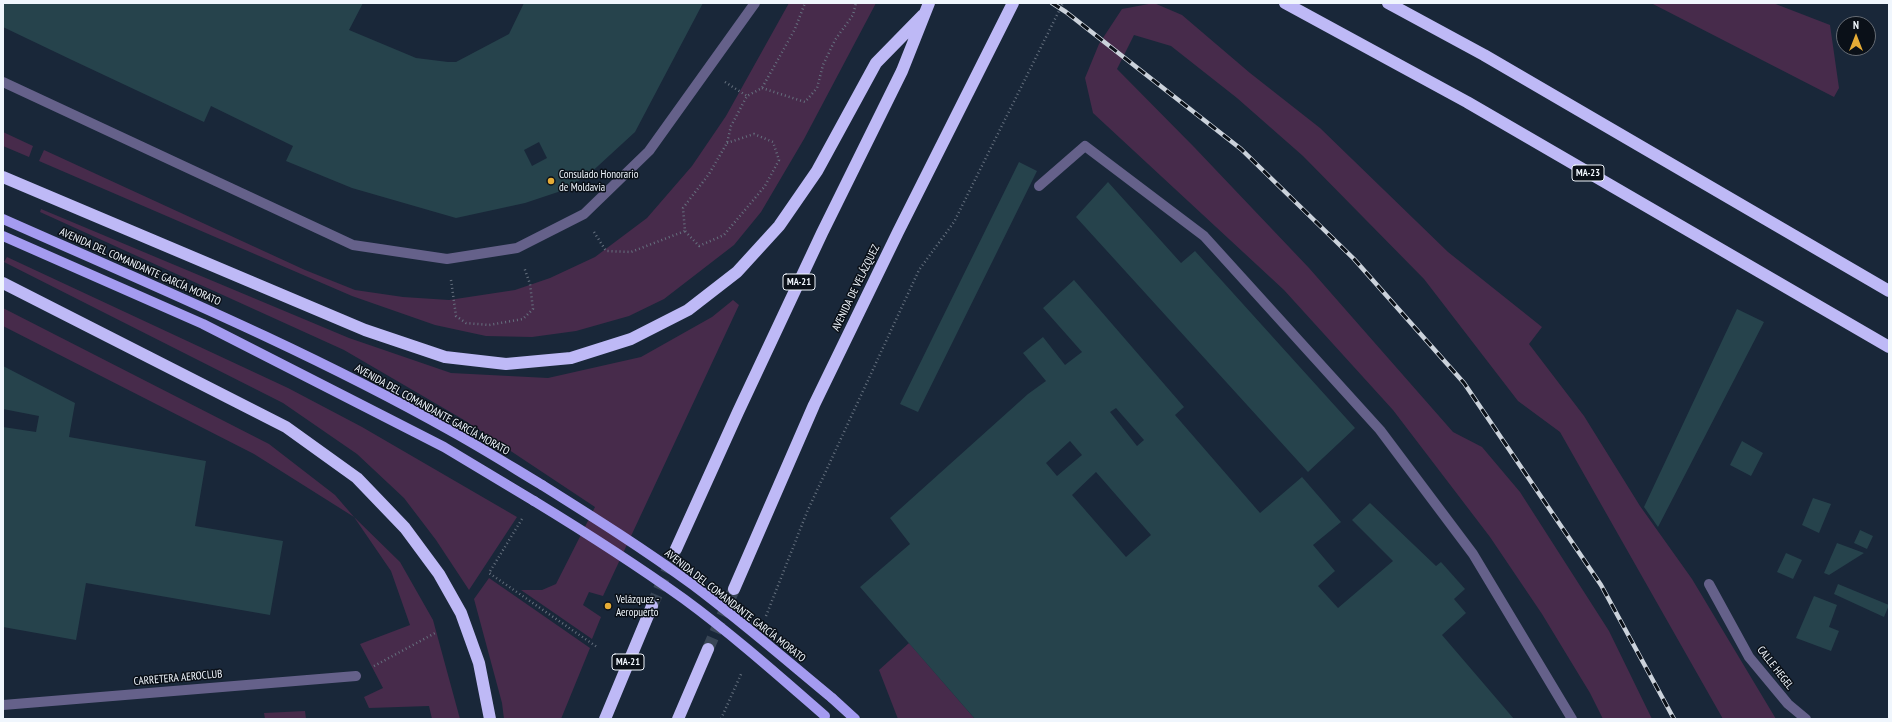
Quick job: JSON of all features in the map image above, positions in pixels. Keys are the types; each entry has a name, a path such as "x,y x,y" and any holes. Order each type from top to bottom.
{"highway":[{"name":"MA-21","path":"676,549 818,240 902,71 929,3"},
{"name":"AVENIDA DE VELÁZQUEZ","path":"734,589 814,405 901,225 1013,3"},
{"name":"MA-23","path":"1285,3 1467,102 1889,347"},
{"path":"1388,3 1484,54 1889,291"},
{"path":"3,177 365,330 445,358 506,364 572,358 631,339 688,310 737,272 779,226 817,171 876,63 923,15"},
{"path":"3,283 286,427 357,478 405,528 443,580 461,613 479,663 490,719"},
{"name":"MA-21","path":"605,719 652,606"},
{"path":"678,719 708,649"}],"main road":[{"name":"AVENIDA DEL COMANDANTE GARCÍA MORATO","path":"3,219 213,312 348,377 451,431 619,533 693,586 763,641 855,719"},
{"path":"3,236 203,324 437,443 534,500 611,548 685,600 757,656 826,717"}],"street":[{"path":"3,82 353,245 447,259 517,248 584,214 649,151 706,69 755,3"},
{"path":"1039,186 1085,146 1204,236 1380,430 1473,554 1572,719"},
{"name":"CALLE HEGEL","path":"1709,584 1749,657 1788,704 1806,719"},
{"name":"CARRETERA AEROCLUB","path":"3,705 356,676"}],"path":[{"path":"727,143 754,134 773,142 779,160 765,186 724,235 699,246 685,231 684,208 709,174 727,143 731,126 747,96 762,88 795,29 805,3"},
{"path":"762,88 805,102 817,88 822,65 835,40 853,15 856,3"},
{"path":"807,512 919,270 954,222 1063,3"},
{"path":"706,69 747,96"},
{"path":"584,214 606,250 631,252 685,231"},
{"path":"447,259 456,316 466,323 490,325 523,319 533,309 530,284 517,248"},
{"path":"524,517 489,573 596,647"},
{"path":"356,676 437,632"}],"shaded area":[{"path":"789,3 876,3 804,139 761,212 734,245 664,299 629,316 576,331 532,337 486,336 435,325 352,296 39,161 44,150 305,270 355,290 403,297 449,300 515,290 550,278 595,257 647,218 692,166 726,116"},
{"path":"1154,3 1182,15 1250,73 1320,128 1448,252 1542,327 1529,344 1584,416 1640,506 1692,579 1776,719 1723,719 1560,432 1518,401 1424,279 1303,156 1237,98 1171,46 1134,35 1117,69 1195,148 1309,268 1453,432 1482,447 1520,492 1609,631 1652,719 1603,719 1590,693 1542,614 1490,537 1393,410 1284,290 1093,113 1085,78 1099,44 1122,9"},
{"path":"1651,3 1773,3 1830,25 1839,88 1834,97"},
{"path":"3,132 33,146 29,157 3,146"},
{"path":"41,209 349,338 451,373 548,378 641,357 712,317 733,300 739,305 603,596 589,592 583,605 601,617 592,639 521,590 542,590 556,584 595,507 464,420 344,350 40,212"},
{"path":"7,257 288,388 362,427 517,517 469,590 436,540 404,498 357,454 283,403 4,262"},
{"path":"3,308 269,444 335,495 354,517 254,454 3,326"},
{"path":"354,517 400,562 433,620 460,719 432,719 429,706 369,708 364,697 383,688 360,644 410,625 391,571"},
{"path":"489,578 590,648 561,719 504,719 502,703 474,599"},
{"path":"909,643 975,719 898,719 879,670"},
{"path":"305,711 306,719 265,719 264,713"}],"building":[{"path":"3,3 363,3 349,30 416,58 456,62 509,34 524,3 703,3 635,132 586,177 558,192 525,203 456,218 352,188 286,161 293,146 211,106 204,122 3,27","holes":["539,142 547,158 532,166 524,150"]},
{"path":"1019,162 1037,171 918,412 900,404"},
{"path":"1108,182 1181,263 1195,251 1355,428 1308,472 1076,217"},
{"path":"1074,280 1184,407 1175,415 1260,513 1302,477 1341,522 1313,545 1335,571 1318,586 1338,608 1393,561 1352,520 1370,503 1436,566 1441,562 1465,589 1454,599 1466,613 1442,635 1514,719 975,719 860,587 910,544 890,518 1028,394 1046,381 1023,353 1043,337 1065,365 1082,352 1043,308","holes":["1116,408 1144,440 1137,446 1110,412","1070,441 1082,455 1057,476 1046,463","1096,472 1151,535 1126,557 1072,495"]},
{"path":"1737,309 1764,322 1658,527 1644,507"},
{"path":"3,366 75,403 69,437 206,461 195,526 283,541 270,615 86,583 76,640 3,627 3,427 36,432 39,416 3,409"},
{"path":"1742,441 1763,453 1751,476 1730,465"},
{"path":"1813,498 1831,504 1819,533 1802,525"},
{"path":"1860,530 1873,536 1867,549 1854,543"},
{"path":"1837,543 1864,553 1829,575 1824,573"},
{"path":"1786,553 1802,560 1793,579 1777,572"},
{"path":"1838,584 1889,605 1884,617 1834,594"},
{"path":"1814,596 1837,605 1829,627 1839,631 1831,651 1796,638"}],"tunnel":[{"path":"652,606 676,549"},
{"path":"708,649 734,589"}],"railway":[{"path":"1052,3 1066,12 1241,149 1354,259 1464,383 1601,585 1674,719"}],"place":[{"name":"Consulado Honorario de Moldavia","path":"551,181"},
{"name":"Velázquez - Aeropuerto","path":"608,606"}]}
